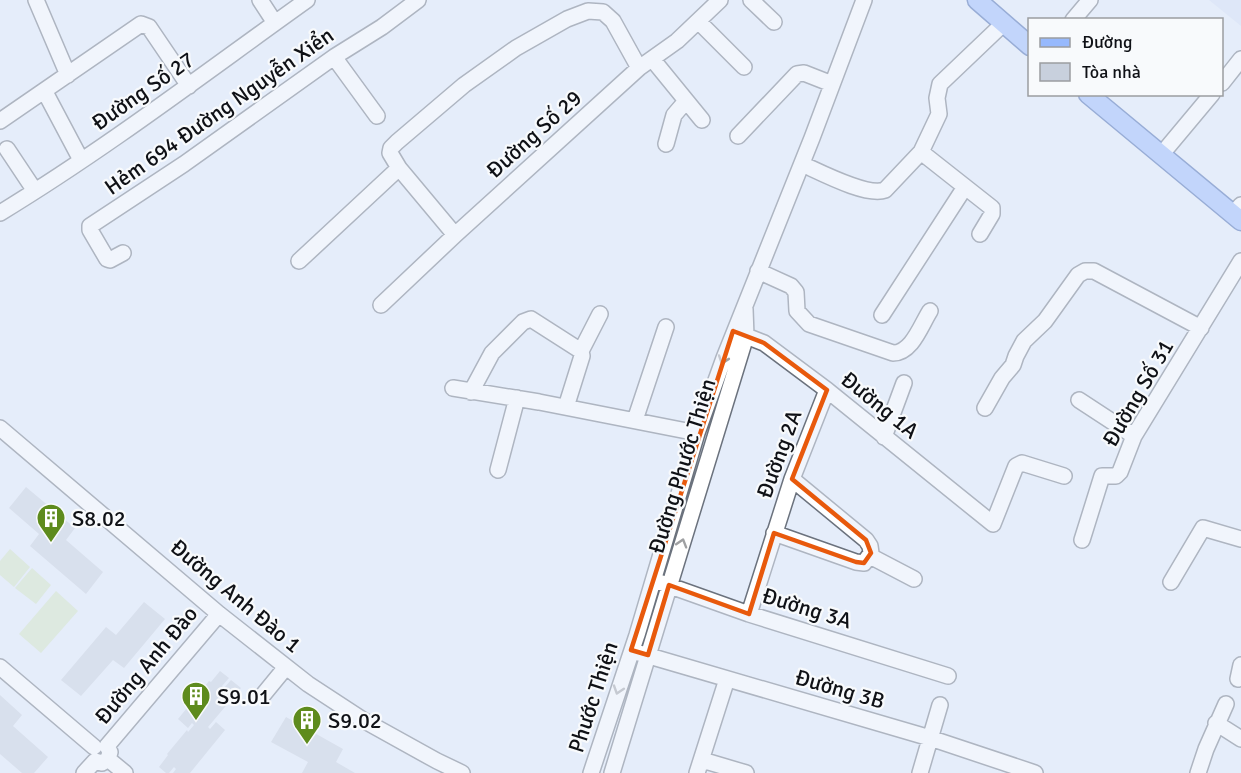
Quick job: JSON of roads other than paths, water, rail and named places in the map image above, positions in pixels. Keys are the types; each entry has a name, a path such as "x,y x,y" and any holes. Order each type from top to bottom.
{"main road":[{"path":"977,0 1028,45"},
{"path":"1090,96 1161,155 1238,213"}],"street":[{"path":"36,0 68,75"},
{"path":"260,0 275,23"},
{"name":"Đường Số 27","path":"0,213 189,86 307,0"},
{"name":"Hẻm 694 Đường Nguyễn Xiển","path":"123,253 110,260 107,259 90,230 90,226 184,164 418,0"},
{"name":"Đường Số 29","path":"381,305 639,68 653,60 699,22 720,0"},
{"path":"751,0 774,22"},
{"name":"Đường Phước Thiện","path":"652,639 740,334 744,306 802,164 864,0"},
{"path":"1075,18 1090,0"},
{"path":"455,235 399,168 390,153 391,148 397,142 464,85 516,48 567,19 588,11 603,12 613,21 639,68"},
{"path":"699,22 744,67"},
{"path":"802,164 846,183 878,193 885,190 921,152 939,114 937,98 940,84 1004,23"},
{"path":"0,121 141,24 149,27 189,86"},
{"path":"334,57 377,116"},
{"path":"1223,81 1241,59"},
{"path":"653,60 702,120"},
{"path":"738,136 797,74 804,73 832,84"},
{"path":"45,92 81,160"},
{"path":"1161,155 1210,96"},
{"path":"666,144 674,115 686,101"},
{"path":"7,149 35,191"},
{"path":"921,152 992,208 992,214 980,234"},
{"path":"299,261 399,168"},
{"path":"882,315 965,187"},
{"name":"Đường Số 31","path":"1082,540 1102,476 1116,476 1134,436 1241,261"},
{"path":"758,271 791,286 796,292 797,311 809,324 893,353 900,353 908,348 930,311"},
{"path":"985,408 1002,378 1014,365 1024,341 1045,321 1078,275 1086,271 1094,271 1201,328"},
{"path":"567,407 582,356 581,351 600,314"},
{"path":"471,392 492,353 527,319 534,320 581,351"},
{"path":"635,420 666,327"},
{"name":"Đường Phước Thiện","path":"637,635 698,433 740,334"},
{"name":"Đường 1A","path":"740,334 764,343 827,390 993,524 1016,466 1022,463 1064,476"},
{"path":"884,437 904,383"},
{"path":"453,388 567,407 698,433"},
{"name":"Đường 2A","path":"748,614 792,478 827,390"},
{"path":"498,470 517,398"},
{"path":"1079,400 1134,436"},
{"name":"Đường Anh Đào 1","path":"0,428 219,614 286,667 363,720 462,773"},
{"path":"792,478 866,540 870,546 870,556 914,579"},
{"path":"1171,582 1203,528 1241,539"},
{"name":"Đường 2A","path":"774,533 856,562 864,563 870,556"},
{"name":"Đường 3A","path":"653,580 666,592 748,614 948,676"},
{"name":"Đường Anh Đào","path":"84,773 219,614"},
{"name":"Phước Thiện","path":"591,773 637,635"},
{"name":"Phước Thiện","path":"612,773 652,639"},
{"name":"Đường 3B","path":"631,650 727,679 932,732 1035,773"},
{"path":"0,667 125,773"},
{"path":"263,695 286,667"},
{"path":"727,679 699,766 746,773"},
{"path":"1198,773 1220,724 1226,704"},
{"path":"920,773 940,705"},
{"path":"1220,724 1241,739"}],"place":[{"name":"S8.02","path":"51,544"},
{"name":"S9.01","path":"196,722"},
{"name":"S9.02","path":"307,746"}]}
